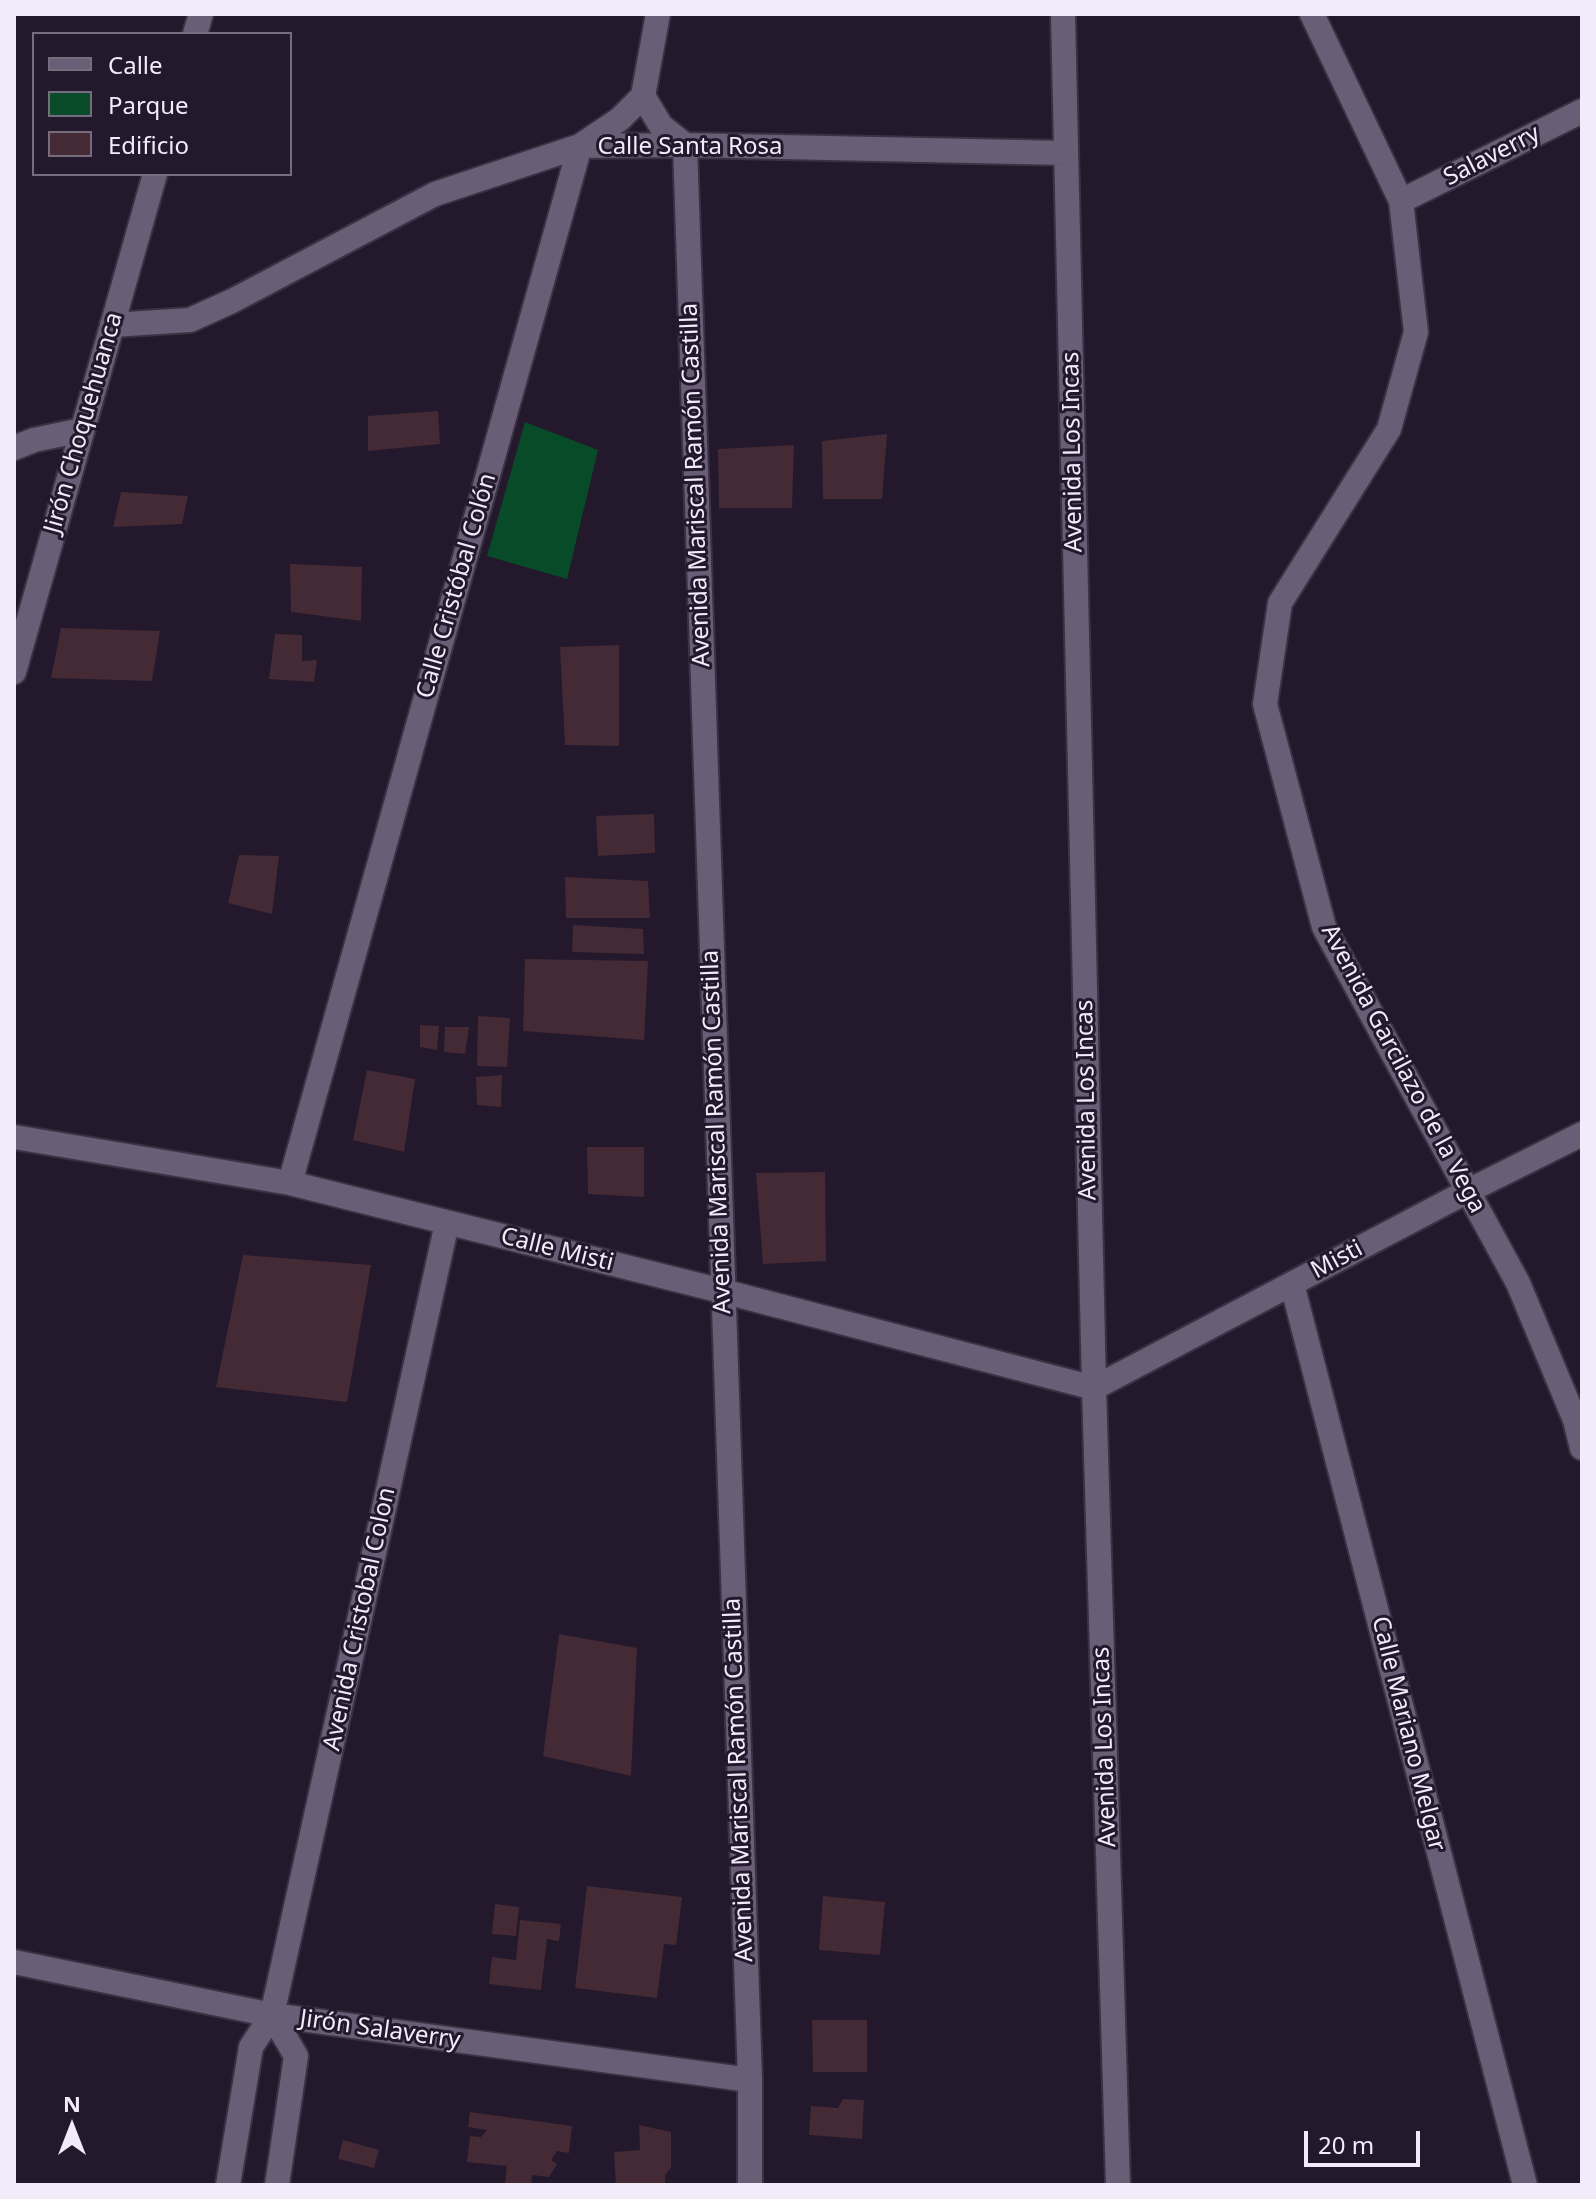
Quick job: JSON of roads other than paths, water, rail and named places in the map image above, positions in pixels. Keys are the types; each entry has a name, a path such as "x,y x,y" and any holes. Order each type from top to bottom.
{"street":[{"path":"580,146 620,119 643,96 658,14"},
{"name":"Avenida Los Incas","path":"1063,14 1094,1388 1118,2185"},
{"name":"Avenida Garcilazo de la Vega","path":"1312,14 1401,201 1416,332 1389,429 1280,603 1265,704 1324,927 1518,1283 1575,1420 1582,1448"},
{"path":"643,96 661,126 685,145"},
{"name":"Salaverry","path":"1401,201 1582,111"},
{"name":"Calle Santa Rosa","path":"112,325 190,320 246,294 435,194 580,146 685,145 1066,153"},
{"name":"Avenida Mariscal Ramón Castilla","path":"685,145 750,2080 750,2185"},
{"name":"Calle Cristóbal Colón","path":"290,1183 580,146"},
{"name":"Jirón Choquehuanca","path":"14,672 154,176"},
{"path":"14,448 34,440 82,430"},
{"name":"Misti","path":"1094,1388 1582,1134"},
{"name":"Calle Misti","path":"14,1137 290,1183 1094,1388"},
{"name":"Avenida Cristobal Colon","path":"228,2185 251,2047 272,2015 447,1223"},
{"name":"Calle Mariano Melgar","path":"1292,1284 1525,2185"},
{"name":"Jirón Salaverry","path":"14,1962 272,2015 750,2080"},
{"path":"272,2015 296,2056 277,2185"}]}
